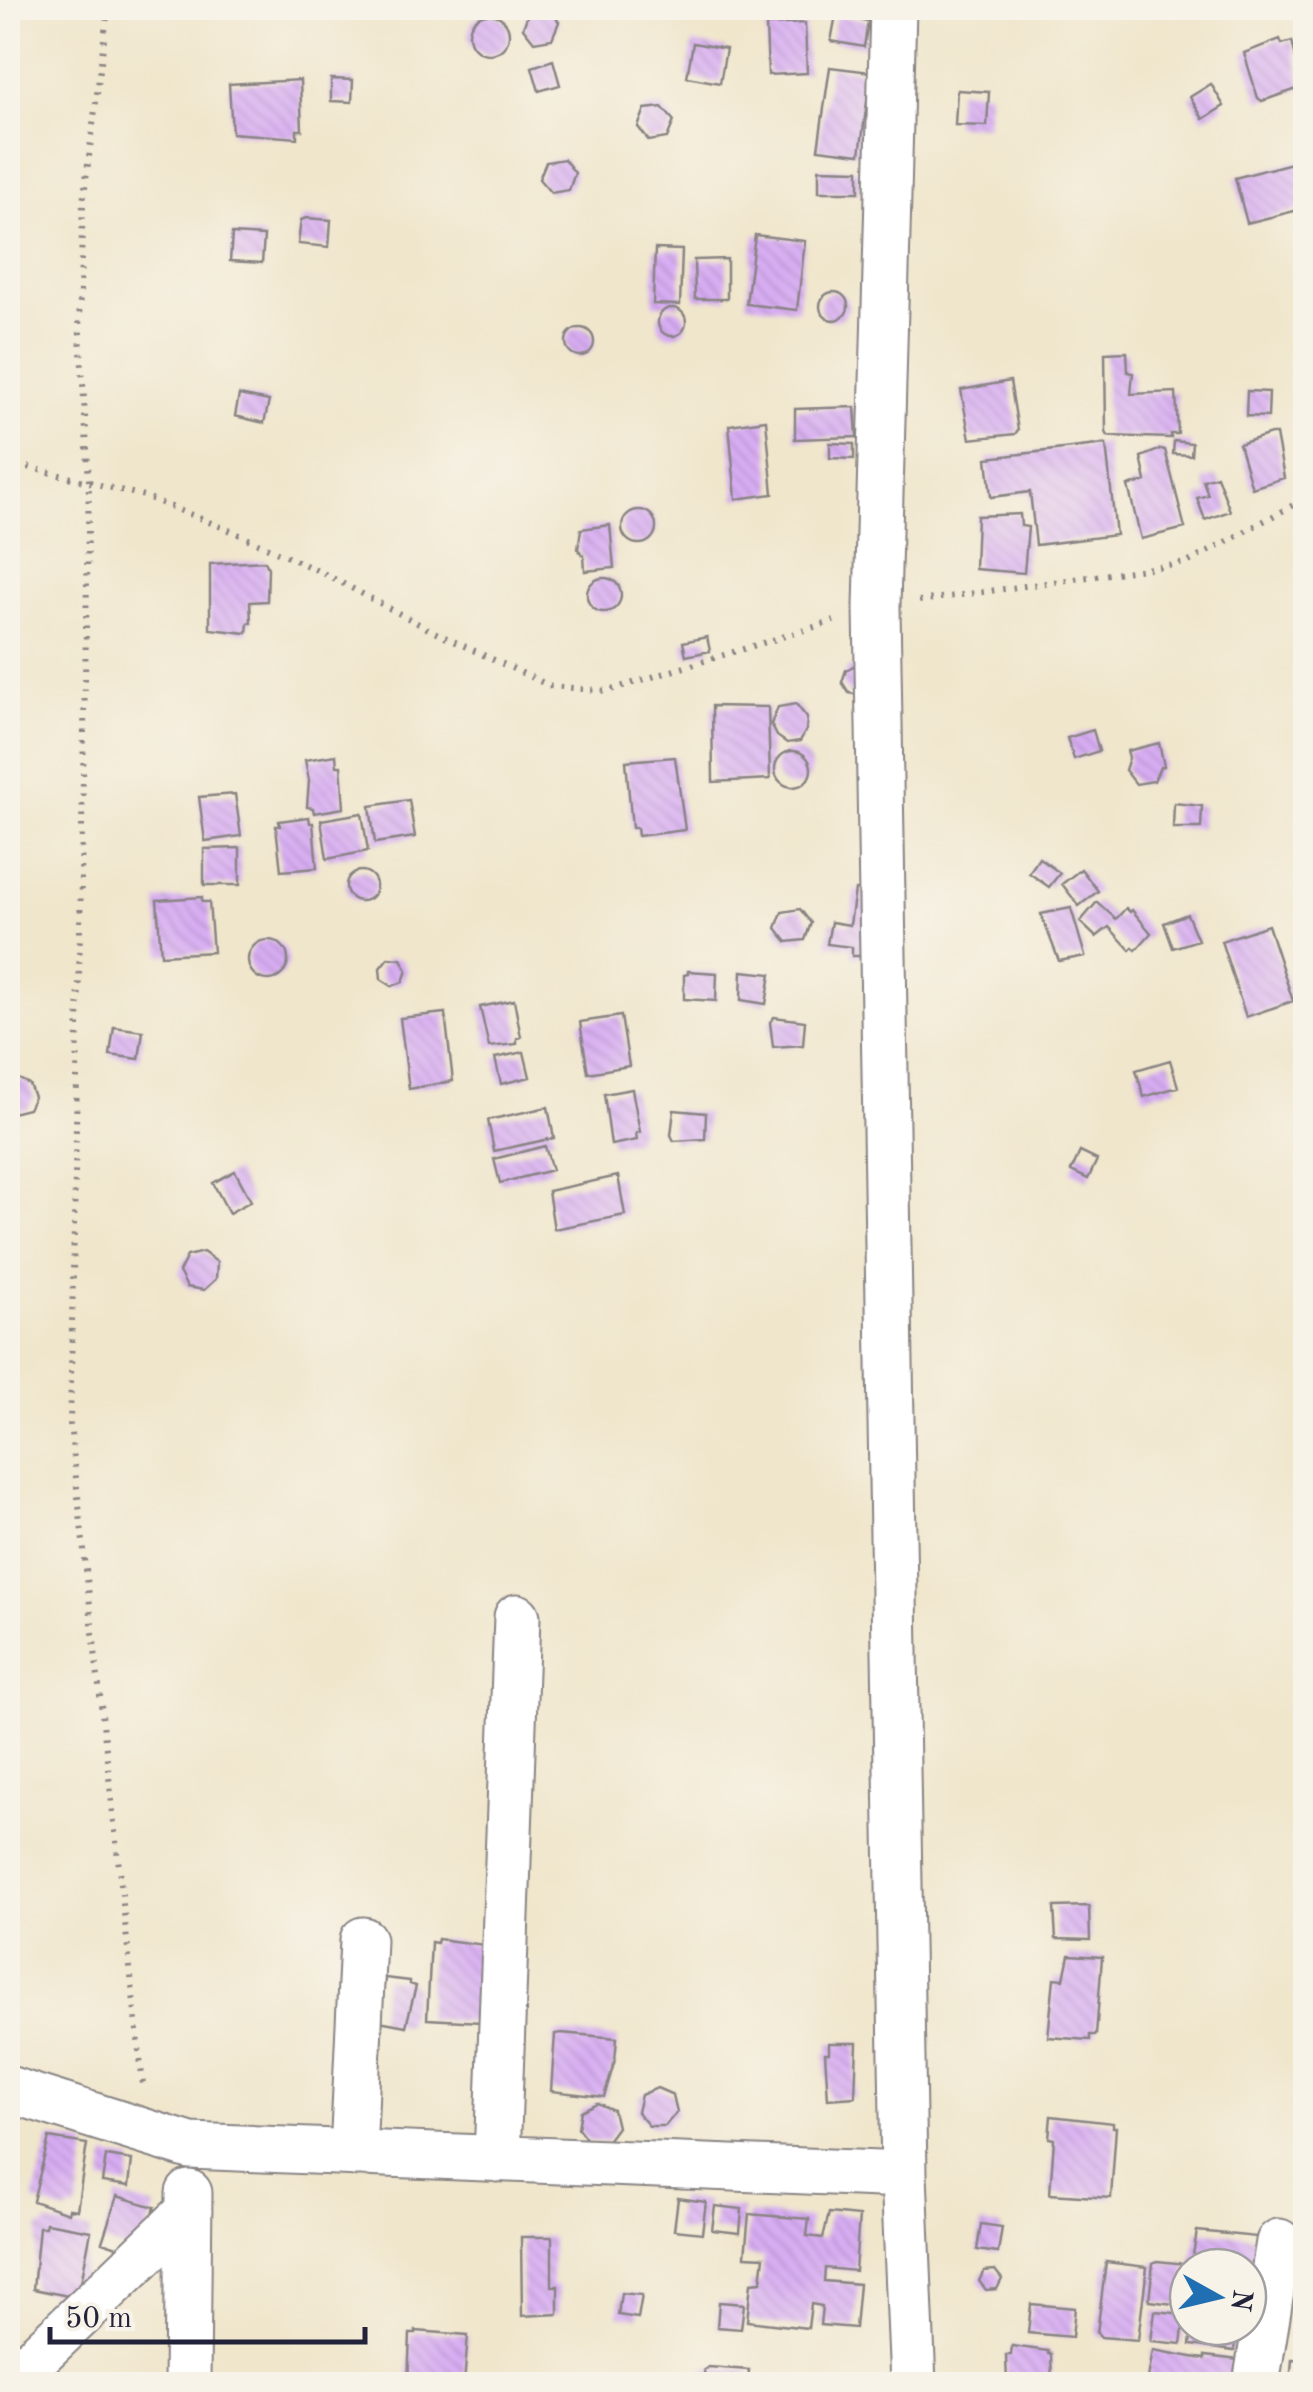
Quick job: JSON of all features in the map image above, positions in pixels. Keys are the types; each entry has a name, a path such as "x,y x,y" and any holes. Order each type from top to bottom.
{"street":[{"path":"893,8 877,608 904,2175 913,2384"},
{"path":"497,2158 517,1617"},
{"path":"353,2153 363,1940"},
{"path":"8,2090 169,2139 353,2153 904,2175"},
{"path":"169,2139 189,2211 186,2384"},
{"path":"8,2384 189,2211"},
{"path":"1256,2384 1279,2242"}],"path":[{"path":"108,8 84,203 79,318 89,481 70,1424 169,2139"},
{"path":"8,462 144,496 323,573 434,632 550,686 607,691 877,608 1188,563 1306,498"}],"building":[{"path":"548,8 559,22 552,39 534,42 523,28 529,11"},
{"path":"489,14 503,20 509,34 503,48 489,54 475,48 469,34 475,20"},
{"path":"836,15 868,21 864,47 831,41"},
{"path":"805,23 807,73 768,75 766,25"},
{"path":"1280,39 1282,44 1292,41 1303,87 1262,101 1244,53"},
{"path":"693,43 726,49 720,83 687,77"},
{"path":"553,60 560,85 539,91 532,67"},
{"path":"830,67 871,72 860,154 818,149"},
{"path":"331,79 353,80 352,102 331,101"},
{"path":"300,80 302,130 297,130 297,138 232,133 229,84"},
{"path":"1211,84 1224,106 1203,119 1190,97"},
{"path":"957,90 989,92 987,126 955,125"},
{"path":"662,107 674,121 667,138 649,141 638,127 645,109"},
{"path":"564,159 575,173 569,190 551,193 539,179 546,162"},
{"path":"1303,160 1306,208 1247,223 1235,178"},
{"path":"819,169 859,170 859,192 819,192"},
{"path":"301,220 331,220 329,247 298,244"},
{"path":"232,234 264,236 262,263 230,261"},
{"path":"755,235 805,241 797,310 746,304"},
{"path":"655,249 682,250 680,305 653,304"},
{"path":"727,259 727,299 695,299 694,260"},
{"path":"834,292 844,296 848,306 844,316 834,320 824,316 820,306 824,296"},
{"path":"672,308 682,312 686,322 682,332 672,336 662,332 658,322 662,312"},
{"path":"580,328 590,332 594,342 590,352 580,356 570,352 566,342 570,332"},
{"path":"1127,352 1128,372 1133,373 1131,394 1176,392 1178,434 1171,434 1171,438 1108,436 1105,353"},
{"path":"1010,381 1018,430 1015,434 970,439 961,390"},
{"path":"1247,391 1269,392 1268,417 1246,416"},
{"path":"239,395 269,401 264,423 235,416"},
{"path":"855,407 857,437 795,439 795,409"},
{"path":"766,420 773,494 736,499 729,425"},
{"path":"1276,434 1284,478 1252,488 1239,444"},
{"path":"1174,441 1192,443 1191,455 1173,454"},
{"path":"830,443 854,444 854,459 830,458"},
{"path":"1106,444 1116,535 1036,545 1030,492 991,497 987,458"},
{"path":"1165,450 1185,528 1141,539 1128,486 1146,481 1141,457"},
{"path":"1217,476 1230,511 1205,520 1197,498 1208,495 1203,480"},
{"path":"639,510 651,515 656,527 651,539 639,544 627,539 622,527 627,515"},
{"path":"1020,514 1021,526 1028,527 1024,573 975,569 977,516"},
{"path":"610,525 614,568 585,571 584,556 578,549 581,529"},
{"path":"265,561 267,601 250,602 251,623 247,633 210,629 210,564"},
{"path":"604,578 616,583 621,595 616,607 604,612 592,607 587,595 592,583"},
{"path":"707,637 710,651 686,656 683,642"},
{"path":"857,664 861,696 849,693 842,682 846,670"},
{"path":"796,704 807,718 806,730 800,741 787,743 777,736 771,724 778,707"},
{"path":"712,706 768,707 770,779 713,782"},
{"path":"1093,730 1099,751 1074,759 1067,738"},
{"path":"1159,743 1164,766 1154,781 1136,784 1125,770 1127,751"},
{"path":"793,751 805,757 811,769 805,781 793,787 781,781 775,769 781,757"},
{"path":"336,755 337,766 341,766 344,808 314,813 313,808 307,807 309,780 305,760"},
{"path":"675,757 685,830 638,836 637,828 632,828 626,761"},
{"path":"235,794 241,836 205,841 199,797"},
{"path":"409,800 415,837 375,843 370,806"},
{"path":"1174,803 1202,806 1201,828 1173,828"},
{"path":"362,813 368,851 327,859 321,820"},
{"path":"309,817 313,823 317,868 281,871 276,826 280,826 279,821"},
{"path":"240,848 240,885 204,885 204,849"},
{"path":"1039,858 1060,873 1049,887 1029,873"},
{"path":"1081,869 1098,891 1079,906 1062,884"},
{"path":"361,871 372,875 376,886 372,897 361,901 350,897 346,886 350,875"},
{"path":"855,890 903,897 896,956 852,956 852,947 827,944 831,922 850,925"},
{"path":"202,897 202,902 209,902 213,952 161,955 157,900"},
{"path":"1097,902 1116,919 1126,908 1132,910 1151,933 1136,950 1130,950 1109,927 1096,937 1080,922"},
{"path":"1071,908 1085,956 1059,961 1041,914"},
{"path":"800,909 811,923 805,940 787,942 776,928 782,912"},
{"path":"1187,914 1198,940 1173,948 1164,923"},
{"path":"1268,925 1293,1001 1246,1017 1221,941"},
{"path":"268,940 282,946 288,960 282,974 268,980 254,974 248,960 254,946"},
{"path":"388,958 401,959 407,970 403,982 392,986 381,979 380,968"},
{"path":"688,971 717,973 716,1001 684,999 684,975"},
{"path":"742,971 771,974 766,1004 741,1000"},
{"path":"514,1000 521,1037 517,1044 489,1047 480,1007"},
{"path":"445,1013 453,1081 409,1089 400,1018"},
{"path":"621,1016 629,1066 588,1073 580,1022"},
{"path":"774,1017 805,1021 803,1045 773,1047 770,1022"},
{"path":"114,1027 143,1031 139,1059 110,1055"},
{"path":"524,1052 530,1077 501,1084 495,1058"},
{"path":"1170,1060 1178,1087 1144,1097 1136,1070"},
{"path":"17,1078 29,1084 34,1097 28,1109 8,1114 8,1082"},
{"path":"632,1089 640,1132 636,1133 637,1140 611,1145 604,1094"},
{"path":"548,1107 554,1138 494,1151 488,1120"},
{"path":"674,1110 706,1113 705,1139 674,1141"},
{"path":"545,1146 552,1170 500,1183 494,1159"},
{"path":"1080,1152 1097,1160 1088,1179 1071,1171"},
{"path":"235,1171 251,1201 229,1213 213,1183"},
{"path":"618,1176 625,1215 554,1229 548,1191"},
{"path":"203,1252 217,1262 216,1279 204,1290 187,1287 179,1272 187,1256"},
{"path":"1089,1906 1090,1940 1056,1939 1054,1907"},
{"path":"438,1939 493,1946 481,2022 427,2019 431,1942 437,1943"},
{"path":"1069,1955 1102,1957 1096,2035 1090,2035 1090,2040 1048,2037 1054,1978 1064,1979"},
{"path":"385,1978 410,1981 416,1986 406,2026 379,2021"},
{"path":"555,2034 617,2038 604,2097 551,2091"},
{"path":"829,2043 857,2043 855,2097 828,2099 825,2053 829,2053"},
{"path":"657,2088 673,2095 677,2112 665,2126 649,2126 637,2112 641,2095"},
{"path":"597,2103 613,2110 617,2127 606,2142 588,2141 578,2128 581,2111"},
{"path":"1051,2116 1113,2123 1116,2127 1111,2198 1050,2194 1054,2139 1049,2138"},
{"path":"49,2138 87,2144 77,2210 69,2209 68,2213 33,2201"},
{"path":"106,2156 132,2160 129,2186 102,2182"},
{"path":"117,2196 155,2207 141,2255 102,2242"},
{"path":"678,2198 706,2202 702,2233 674,2230"},
{"path":"715,2206 742,2209 740,2233 712,2230"},
{"path":"829,2213 859,2216 855,2271 825,2268 824,2281 859,2284 855,2328 820,2325 822,2306 811,2304 808,2328 747,2321 751,2283 761,2282 764,2257 745,2256 749,2214 809,2219 807,2236 823,2238"},
{"path":"46,2223 91,2231 78,2298 33,2289 39,2227"},
{"path":"981,2224 1002,2227 998,2253 977,2250"},
{"path":"1197,2231 1267,2238 1265,2247 1194,2247"},
{"path":"521,2237 552,2237 552,2286 558,2286 558,2314 522,2316"},
{"path":"1106,2262 1147,2267 1138,2340 1101,2337 1097,2333"},
{"path":"1168,2262 1168,2303 1149,2301 1153,2263"},
{"path":"995,2270 1002,2279 997,2289 986,2290 979,2281 984,2271"},
{"path":"621,2293 642,2295 638,2318 618,2315"},
{"path":"719,2302 744,2304 741,2329 717,2327"},
{"path":"1031,2304 1075,2308 1072,2337 1028,2333"},
{"path":"1155,2311 1168,2312 1168,2343 1151,2341"},
{"path":"416,2331 468,2335 464,2384 408,2384 410,2334"},
{"path":"1012,2346 1048,2351 1052,2384 1007,2384 1006,2355 1011,2355"},
{"path":"1153,2350 1265,2363 1263,2384 1147,2384"},
{"path":"1292,2359 1306,2360 1306,2384 1290,2384"},
{"path":"704,2370 749,2370 748,2384 705,2384"}]}
